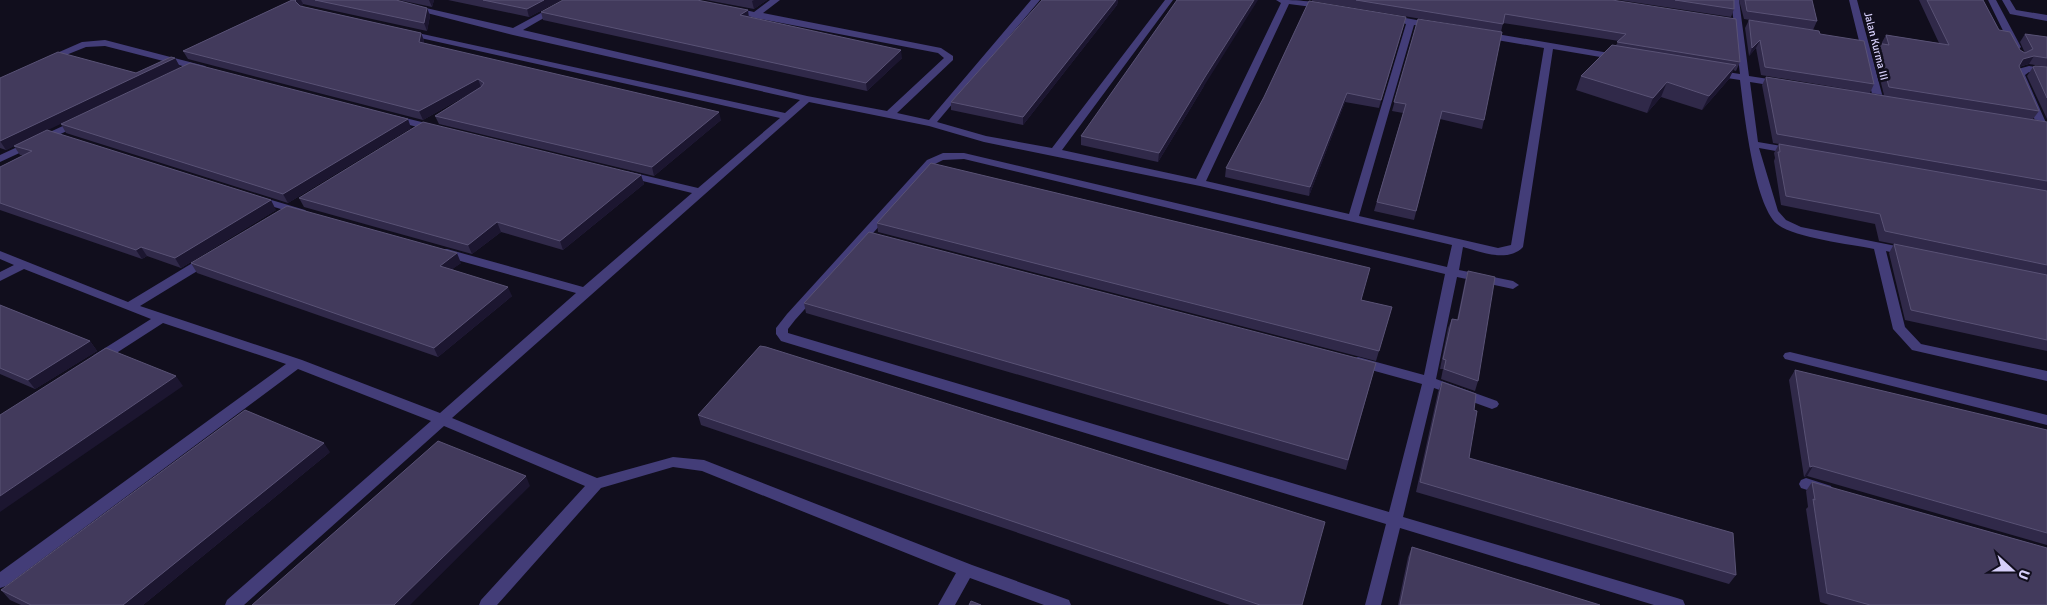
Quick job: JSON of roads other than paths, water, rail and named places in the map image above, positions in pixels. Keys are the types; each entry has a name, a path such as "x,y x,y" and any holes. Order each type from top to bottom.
{"street":[{"path":"380,0 807,99 931,122 984,139 1200,182 1498,252 1509,251 1517,247 1549,46"},
{"path":"513,32 571,0"},
{"path":"755,15 776,0"},
{"path":"931,122 1036,0"},
{"path":"1055,152 1169,0"},
{"path":"1200,182 1284,0 1334,9"},
{"path":"1735,0 1753,144 1773,212 1782,222 1798,230 1917,254"},
{"name":"Jalan Kurma III","path":"1853,0 1859,42 1878,98"},
{"path":"1992,0 2021,57"},
{"path":"2006,0 2012,12 2047,18"},
{"path":"719,8 941,51 950,58 890,114"},
{"path":"1382,17 1439,27"},
{"path":"1353,218 1411,22"},
{"path":"401,30 786,116"},
{"path":"1476,33 1628,59"},
{"path":"35,65 85,44 105,43 213,71"},
{"path":"176,75 193,66"},
{"path":"2041,126 2020,75 2021,71 2029,69 2047,72"},
{"path":"1706,72 1792,86"},
{"path":"233,605 585,292 807,99"},
{"path":"387,116 445,131"},
{"path":"409,136 441,116"},
{"path":"0,159 88,117"},
{"path":"53,134 72,140"},
{"path":"964,156 984,139"},
{"path":"1753,144 1802,153"},
{"path":"1513,285 1451,272 964,156 944,156 936,158 931,162 871,236 782,328 782,334 786,338 1677,605"},
{"path":"614,172 699,192"},
{"path":"243,194 310,215"},
{"path":"274,220 307,199"},
{"path":"1373,605 1429,381 1458,244"},
{"path":"1879,246 1899,329 1917,347 2047,376"},
{"path":"433,249 585,292"},
{"path":"129,307 222,251"},
{"path":"0,255 129,307 297,363 443,420 596,484"},
{"path":"0,277 24,264"},
{"path":"89,364 162,318"},
{"path":"1790,356 2047,420"},
{"path":"1343,358 1429,381 1492,404"},
{"path":"0,581 297,363"},
{"path":"487,605 576,509 596,484 673,462 704,466 966,570 1063,605"},
{"path":"1806,484 1843,495"},
{"path":"946,605 966,570"}]}
